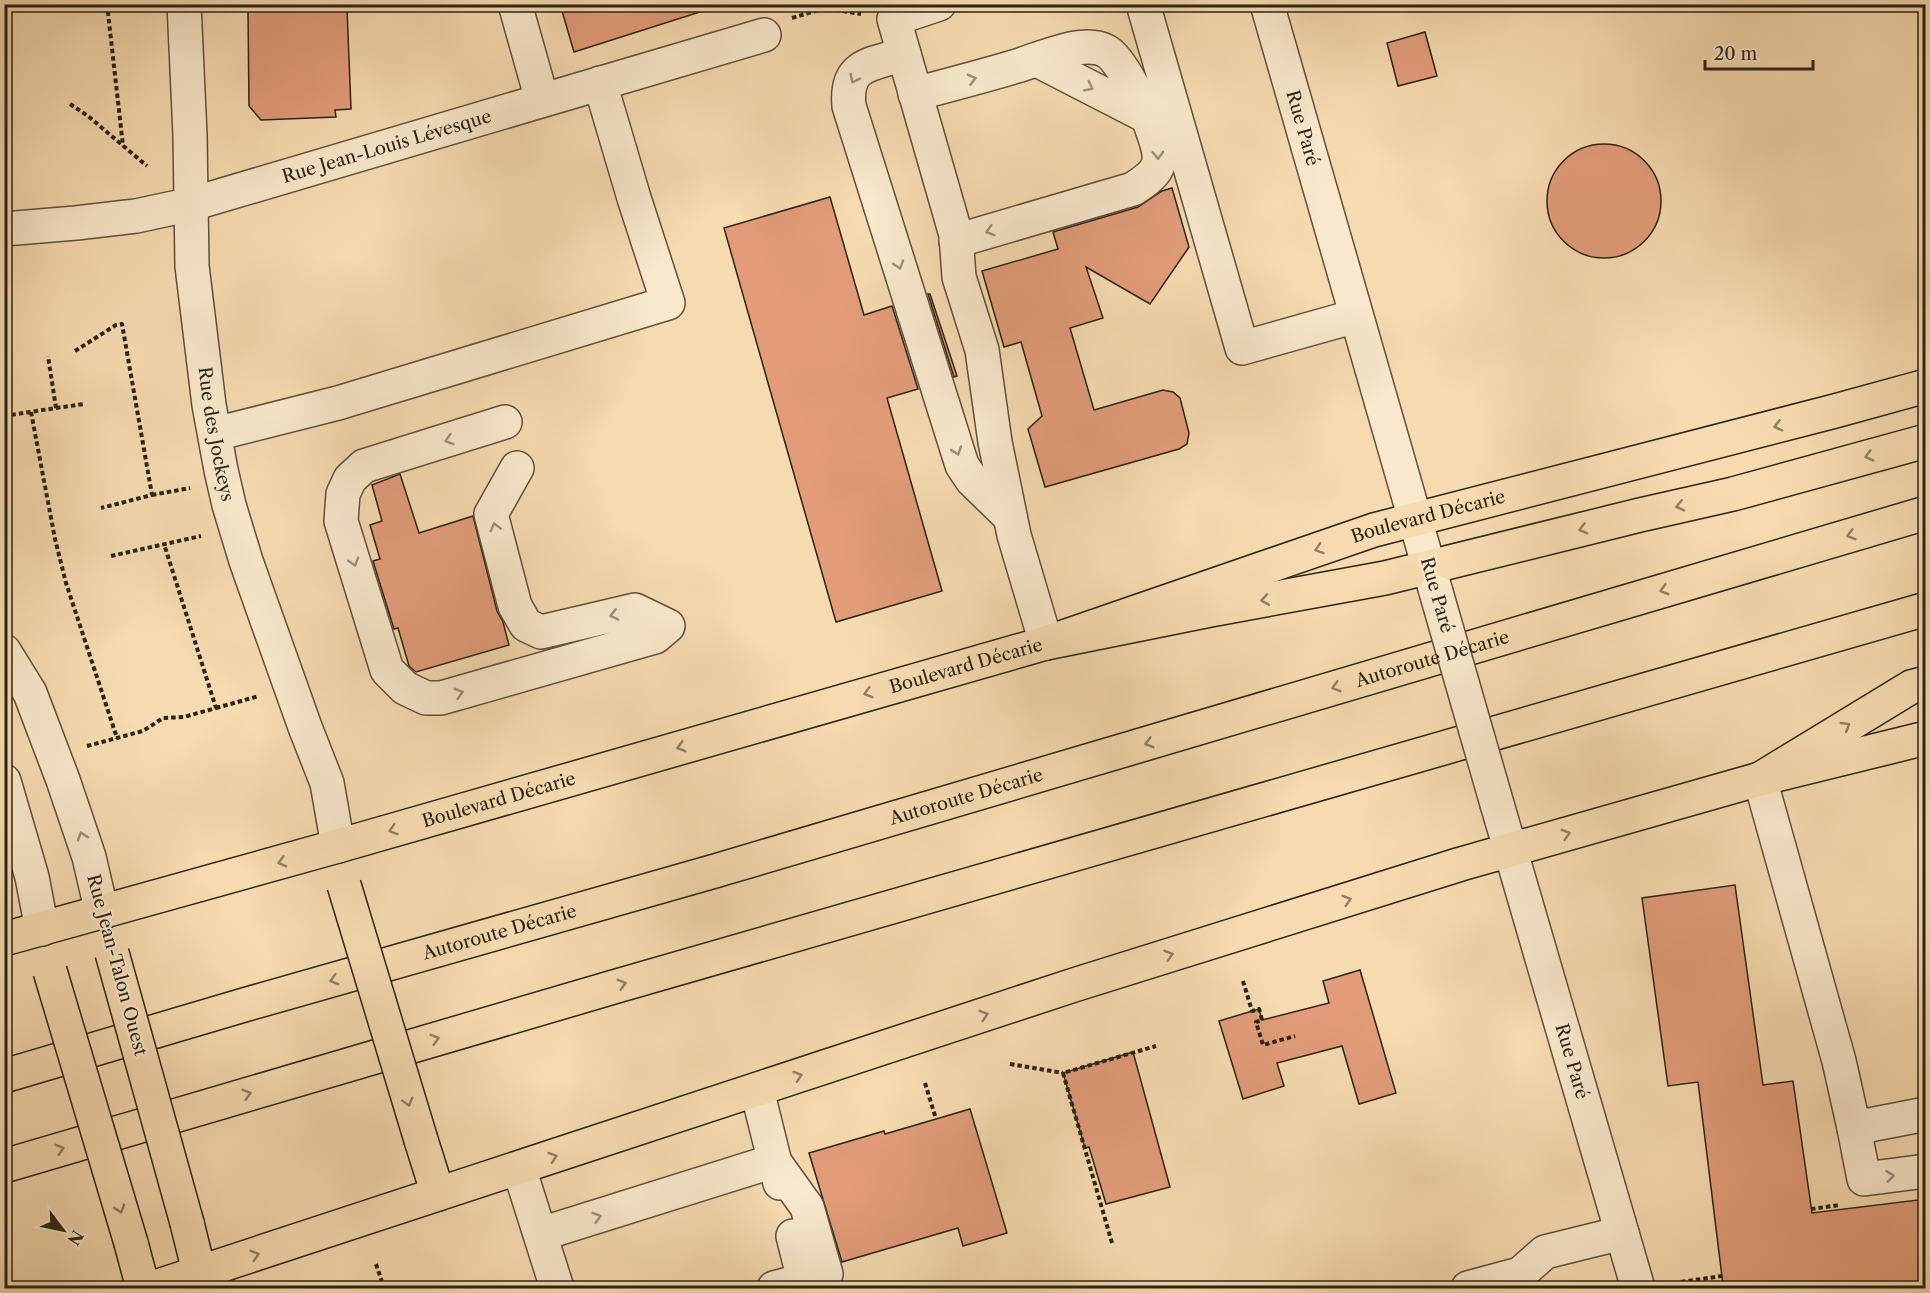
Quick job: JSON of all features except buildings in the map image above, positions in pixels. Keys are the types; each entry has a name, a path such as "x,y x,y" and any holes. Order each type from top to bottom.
{"main road":[{"name":"Boulevard Décarie","path":"4,939 338,846 1046,643 1374,531 1926,386"},
{"path":"1046,643 1385,578 1433,579 1640,515 1733,494 1926,441"},
{"name":"Autoroute Décarie","path":"4,1076 726,868 1926,513"},
{"path":"4,1166 652,976 1926,609"},
{"path":"1760,779 1911,687 1926,682"},
{"path":"152,1288 201,1280 438,1194 1074,985 1510,849 1760,779 1926,738"},
{"path":"338,846 344,885 438,1194"},
{"name":"Rue Jean-Talon Ouest","path":"102,913 201,1280"},
{"path":"42,929 50,971 143,1288"}],"street":[{"name":"Rue des Jockeys","path":"184,4 192,204 192,266 221,470 237,537 327,783 338,846"},
{"path":"515,4 542,100"},
{"path":"939,4 894,20 956,241 959,277 982,350 995,442 1010,517 1046,643"},
{"path":"1143,4 1242,348 1356,316"},
{"name":"Rue Paré","path":"1267,4 1638,1288"},
{"name":"Rue Jean-Louis Lévesque","path":"4,229 136,216 192,204 600,83 776,27"},
{"path":"915,94 1070,49 1090,46 1107,51 1117,61 1132,87 1160,150 1159,167 1150,178 1133,189 956,241"},
{"path":"904,54 856,71 848,92 849,106 962,465 972,480 1010,517"},
{"path":"215,434 338,403 668,303 600,83"},
{"path":"505,422 364,466 350,479 343,494 341,520 387,670 405,688 426,698 441,698 655,637 668,626 635,610 542,632 525,625 515,606 491,514 518,468"},
{"name":"Rue Jean-Talon Ouest","path":"4,651 30,693 63,780 89,857 102,913"},
{"path":"1760,779 1839,1061 1864,1179 1926,1171"},
{"path":"4,781 32,877 42,929"},
{"path":"757,1090 802,1281"},
{"path":"1854,1128 1926,1114"},
{"path":"541,1234 774,1161"},
{"path":"519,1168 557,1287"},
{"path":"1468,1288 1522,1281 1545,1252 1622,1233"}],"path":[{"path":"107,4 123,146"},
{"path":"776,27 825,8"},
{"path":"70,104 147,166"},
{"path":"75,351 116,325 122,324 152,495"},
{"path":"48,356 56,408"},
{"path":"4,416 84,405"},
{"path":"31,412 55,539 66,583 117,738"},
{"path":"101,508 152,495 193,488"},
{"path":"111,556 204,535"},
{"path":"164,544 216,708"},
{"path":"86,746 143,731 163,718 184,717 254,697"},
{"path":"1243,981 1252,1011 1259,1009 1262,1020 1256,1022 1263,1045 1295,1036"},
{"path":"1011,1064 1063,1073 1156,1046"},
{"path":"1063,1073 1112,1243"},
{"path":"925,1083 936,1119"},
{"path":"376,1264 384,1288"},
{"path":"1681,1282 1722,1276"}]}
